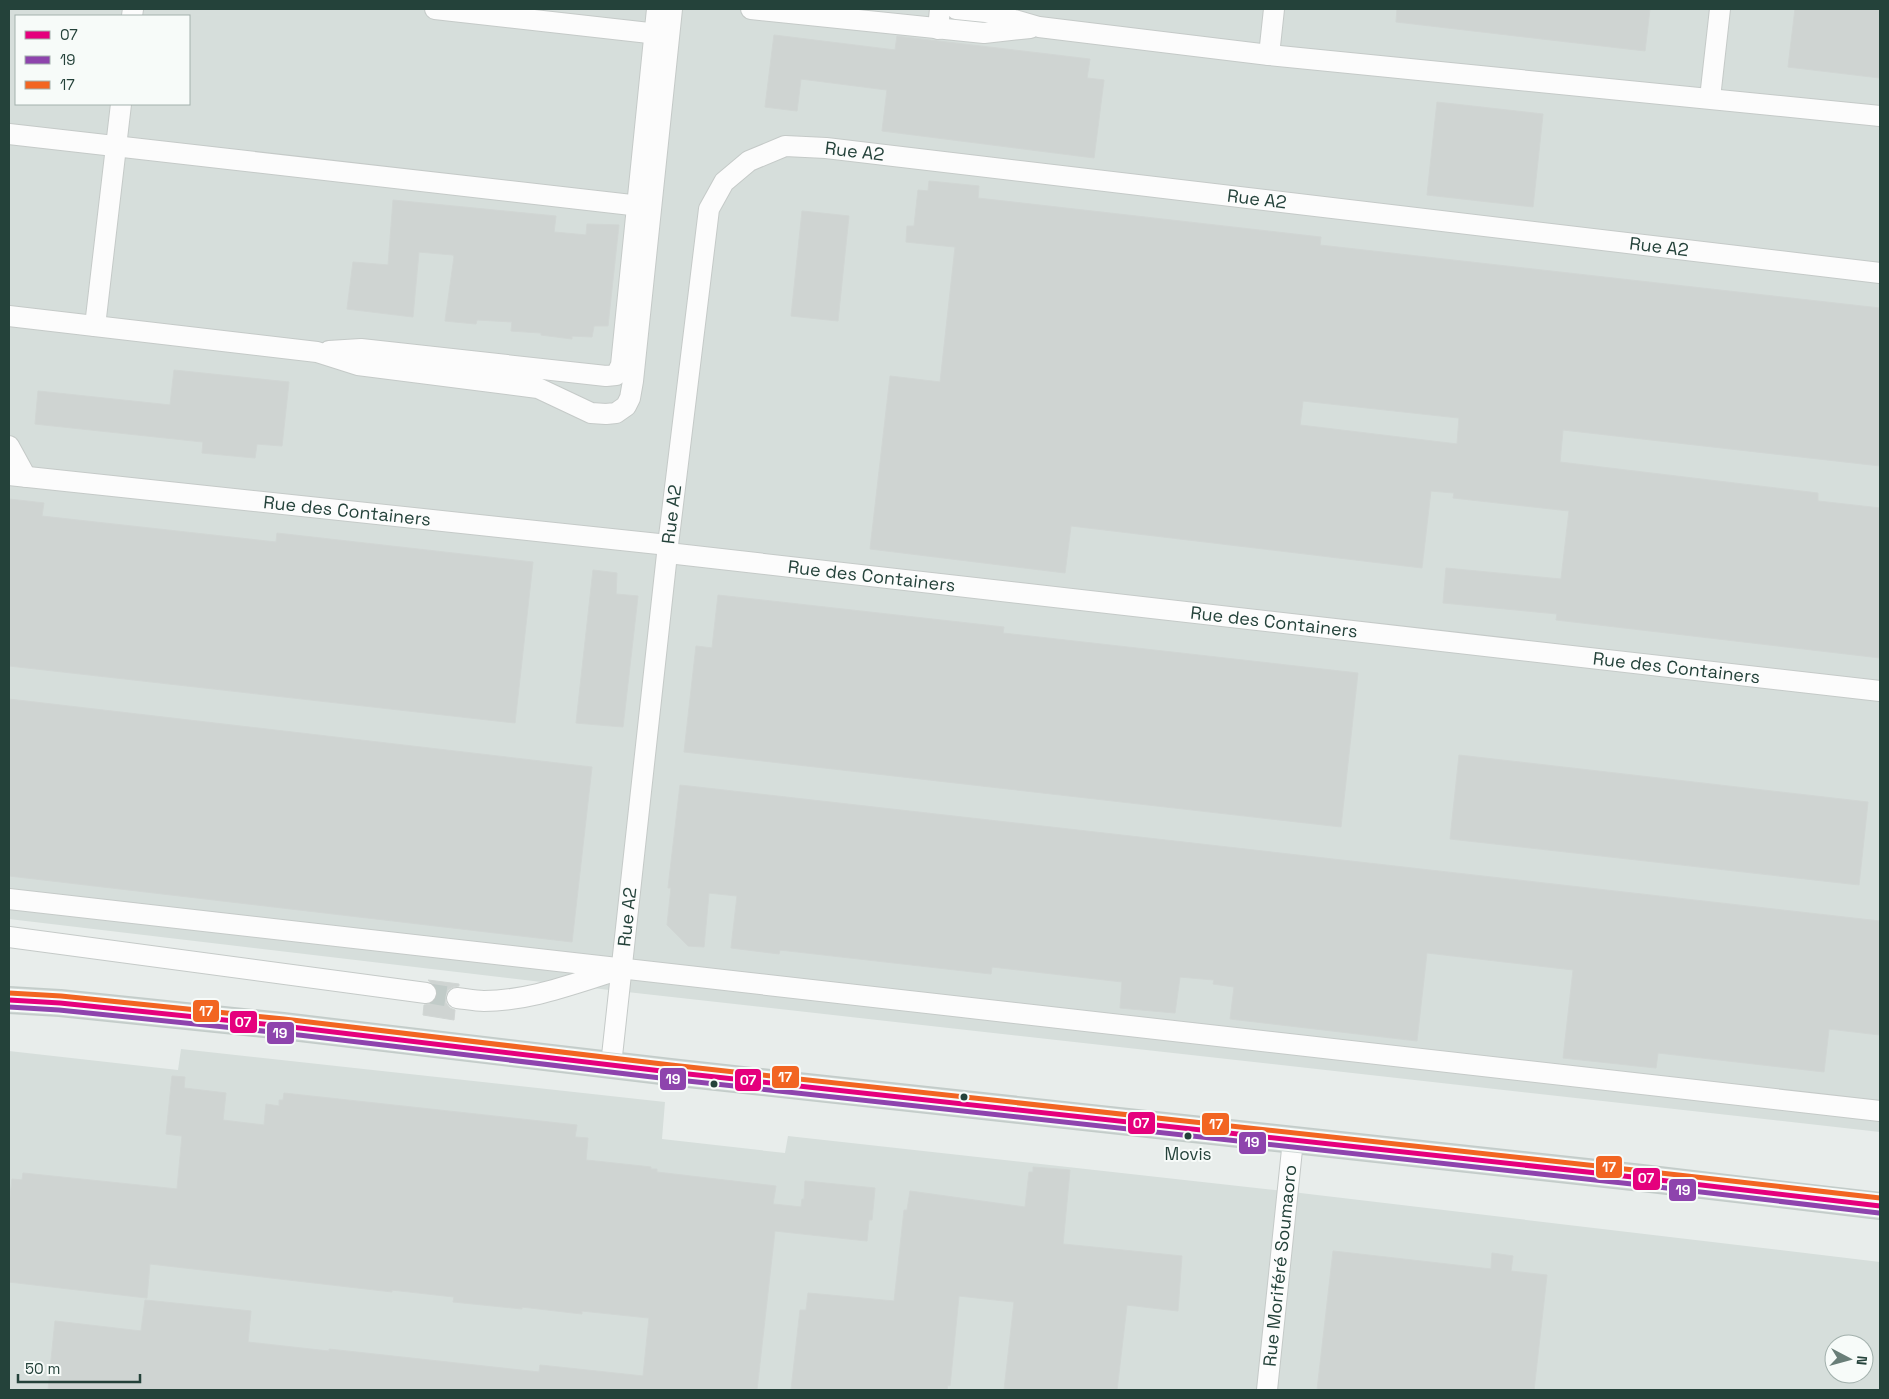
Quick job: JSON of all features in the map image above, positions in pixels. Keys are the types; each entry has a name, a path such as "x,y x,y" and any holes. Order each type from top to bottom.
{"main road":[{"path":"9,1000 60,1003 283,1026 611,1065 1633,1177 1880,1206"}],"street":[{"path":"435,9 662,34"},
{"path":"657,9 662,34"},
{"path":"317,352 358,365 538,388 591,413 616,413 626,406 630,398 633,381 644,207 662,34 672,9"},
{"path":"751,9 939,19 984,33 1040,27"},
{"path":"956,9 986,12 1040,27 1269,54 1880,116"},
{"path":"1269,54 1274,9"},
{"path":"1710,98 1720,9"},
{"path":"95,326 120,105"},
{"path":"9,134 644,207"},
{"name":"Rue A2","path":"611,1065 668,549 709,209 724,182 749,161 785,146 826,148 1880,273"},
{"path":"9,316 317,352 361,349 596,375 616,375 621,365 644,207"},
{"path":"9,446 17,476"},
{"name":"Rue des Containers","path":"9,465 17,476 668,549 1880,691"},
{"path":"9,899 1880,1111"},
{"path":"9,937 426,993"},
{"path":"457,998 482,1001 510,1000 549,992 621,968"},
{"name":"Rue Moriféré Soumaoro","path":"1267,1390 1293,1140"}],"shaded area":[{"path":"9,9 1880,9 1880,1132 618,991 9,919"},
{"path":"181,1049 665,1102 662,1139 785,1153 788,1136 1275,1190 1880,1262 1880,1390 9,1390 9,1051 178,1070"}],"building":[{"path":"1397,9 1650,9 1645,51 1396,22"},
{"path":"1795,9 1880,9 1880,78 1788,67"},
{"path":"774,35 895,50 897,36 1090,59 1087,78 1104,80 1094,158 882,131 887,90 801,79 797,111 765,107"},
{"path":"1437,102 1543,114 1533,207 1427,195"},
{"path":"929,181 979,186 978,198 1321,237 1320,245 1880,308 1880,466 1563,430 1560,462 1818,493 1818,501 1880,508 1880,658 1556,620 1557,614 1443,603 1446,568 1561,579 1569,511 1453,498 1454,493 1431,491 1422,568 1071,526 1065,573 870,549 890,376 940,382 955,247 906,242 907,226 914,226 918,190 928,191","holes":["1303,401 1459,418 1457,444 1300,425"]},
{"path":"393,200 556,216 554,232 586,235 587,224 619,225 608,326 594,326 592,337 572,336 572,339 541,335 541,333 511,331 512,322 477,320 476,324 445,321 454,257 453,255 419,252 413,317 347,309 353,262 388,265"},
{"path":"802,211 849,216 838,321 791,316"},
{"path":"174,370 289,382 282,446 257,444 255,458 202,453 203,442 35,424 38,391 170,405"},
{"path":"9,499 44,503 42,516 276,542 277,533 533,562 515,723 9,666"},
{"path":"593,570 617,573 616,594 638,596 623,727 576,723"},
{"path":"718,595 1004,627 1003,633 1358,673 1341,827 684,752 696,646 712,648"},
{"path":"9,699 592,767 572,942 9,876"},
{"path":"1459,755 1868,802 1859,885 1450,839"},
{"path":"680,785 1880,921 1880,1035 1829,1029 1824,1072 1658,1053 1656,1068 1563,1058 1573,970 1427,953 1417,1041 1230,1019 1234,987 1213,984 1214,980 1180,977 1175,1013 1120,1008 1122,982 992,967 991,974 780,950 779,954 731,948 737,896 709,893 704,947 688,946 667,925 671,888 668,888"},
{"path":"428,980 459,984 459,986 448,990 445,996 446,1003 455,1010 454,1020 423,1015 424,1005 435,1001 438,994 437,988"},
{"path":"172,1076 185,1077 184,1088 226,1093 223,1120 264,1125 266,1104 279,1106 279,1100 283,1100 284,1093 577,1125 575,1137 588,1138 586,1160 651,1167 651,1169 657,1169 657,1172 776,1186 773,1204 801,1207 802,1199 804,1199 805,1181 875,1188 872,1220 869,1220 867,1241 775,1231 757,1390 48,1390 55,1321 141,1331 145,1300 251,1311 248,1342 539,1372 540,1365 643,1376 649,1318 582,1311 582,1314 453,1302 454,1297 392,1290 392,1292 150,1264 147,1298 9,1282 9,1206 12,1179 22,1180 23,1173 177,1189 182,1136 166,1134"},
{"path":"1033,1167 1070,1170 1063,1244 1182,1256 1178,1311 1127,1305 1117,1390 1004,1390 1014,1302 959,1296 950,1386 948,1385 947,1390 791,1390 800,1310 806,1310 808,1293 894,1301 904,1210 907,1210 910,1191 1025,1207 1029,1172 1033,1172"},
{"path":"1333,1251 1491,1269 1492,1253 1513,1256 1511,1271 1547,1275 1534,1390 1317,1390"}],"tunnel":[{"path":"426,993 457,998"}],"transit line":[{"name":"17","path":"9,993 61,996 284,1019 671,1065 1880,1198"},
{"name":"07","path":"9,1000 60,1003 283,1026 670,1072 1642,1178 1880,1206"},
{"name":"19","path":"9,1007 59,1010 282,1033 669,1079 1641,1185 1879,1213"}],"place":[{"name":"Movis","path":"1188,1136"}]}
